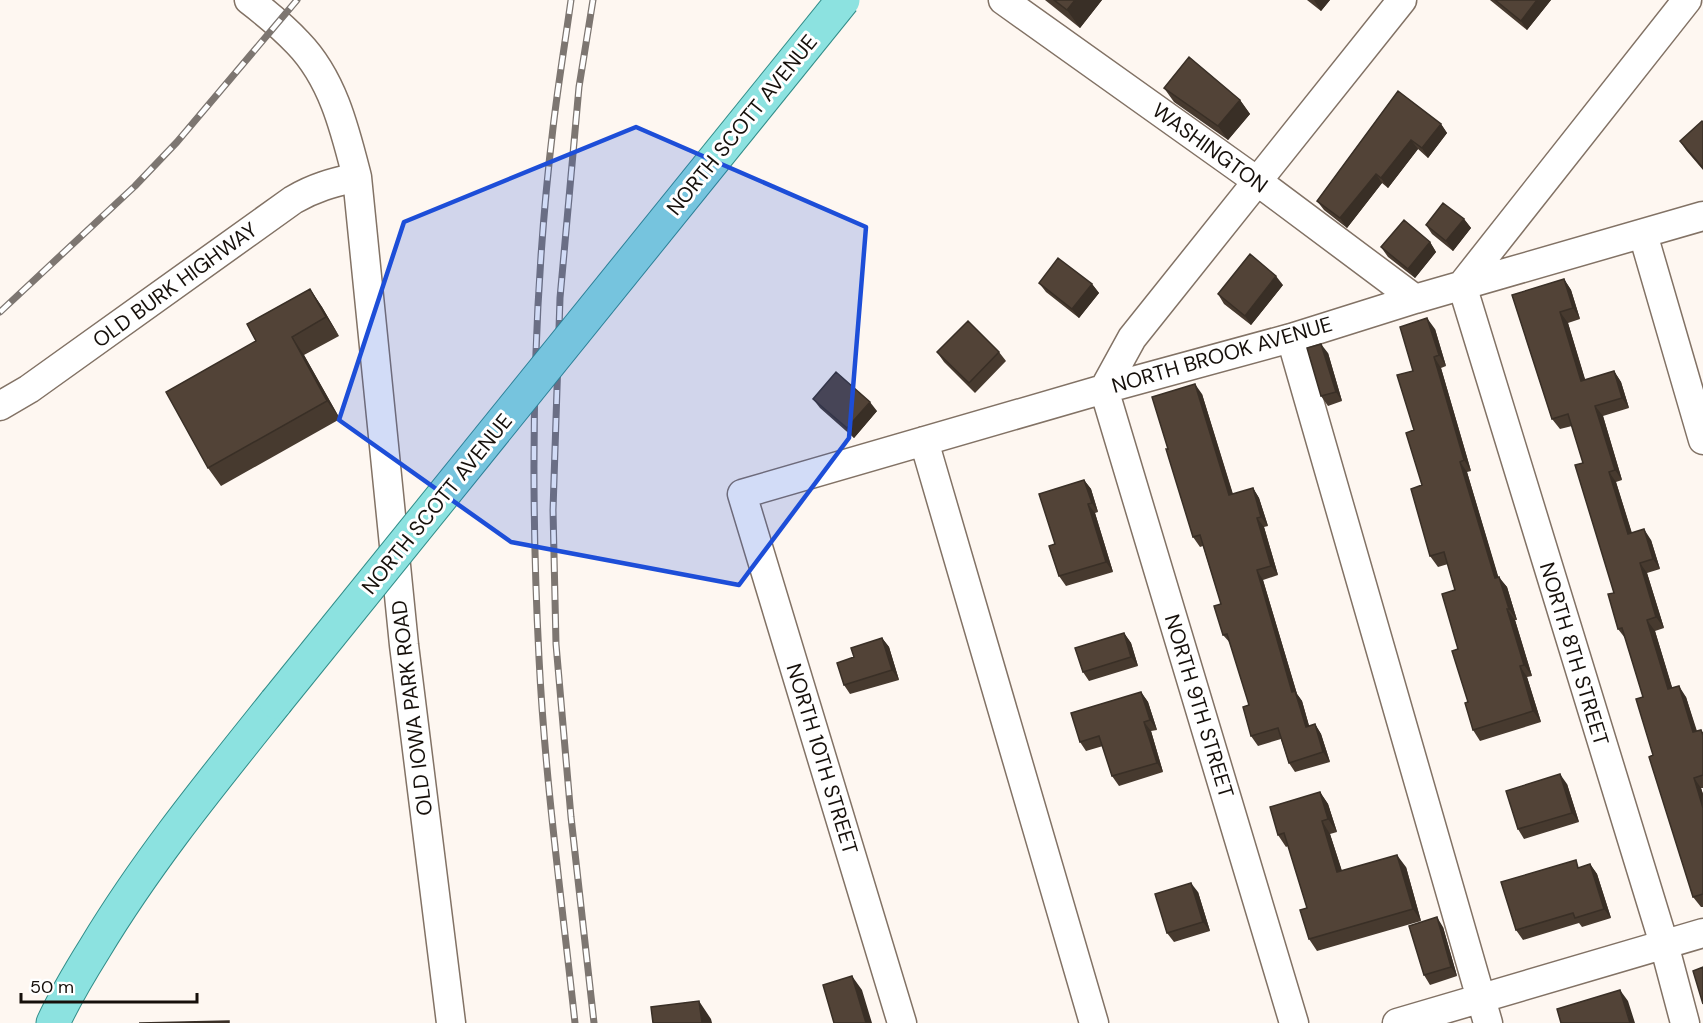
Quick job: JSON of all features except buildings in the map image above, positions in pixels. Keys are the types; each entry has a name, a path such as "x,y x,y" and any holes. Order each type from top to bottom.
{"main road":[{"name":"NORTH SCOTT AVENUE","path":"52,1023 63,1000 124,900 176,827 843,0"}],"street":[{"name":"OLD IOWA PARK ROAD","path":"249,0 299,44 318,71 332,94 341,116 357,177 404,645 451,1023"},
{"name":"WASHINGTON","path":"1003,0 1415,298"},
{"path":"1104,389 1132,338 1402,0"},
{"path":"1462,285 1687,0"},
{"path":"1695,0 1703,7"},
{"name":"OLD BURK HIGHWAY","path":"0,406 29,389 293,200 324,184 357,177"},
{"name":"NORTH BROOK AVENUE","path":"742,494 1104,389 1291,338 1415,298 1703,216"},
{"path":"1643,234 1703,440"},
{"name":"NORTH 8TH STREET","path":"1462,285 1664,944 1684,1023"},
{"path":"1291,338 1484,1011"},
{"name":"NORTH 9TH STREET","path":"1104,389 1294,1023"},
{"path":"924,441 1094,1023"},
{"name":"NORTH 10TH STREET","path":"742,494 902,1023"},
{"path":"1397,1023 1484,1011 1664,944 1703,933"}],"highlighted area":[{"path":"636,127 866,227 849,438 739,585 511,542 339,420 404,222"}],"railway":[{"path":"0,312 135,186 177,142 297,0"},
{"path":"571,0 555,112 541,260 535,393 534,526 542,704 575,1023"},
{"path":"593,0 579,87 560,298 553,510 556,644 571,817 594,1023"}]}
